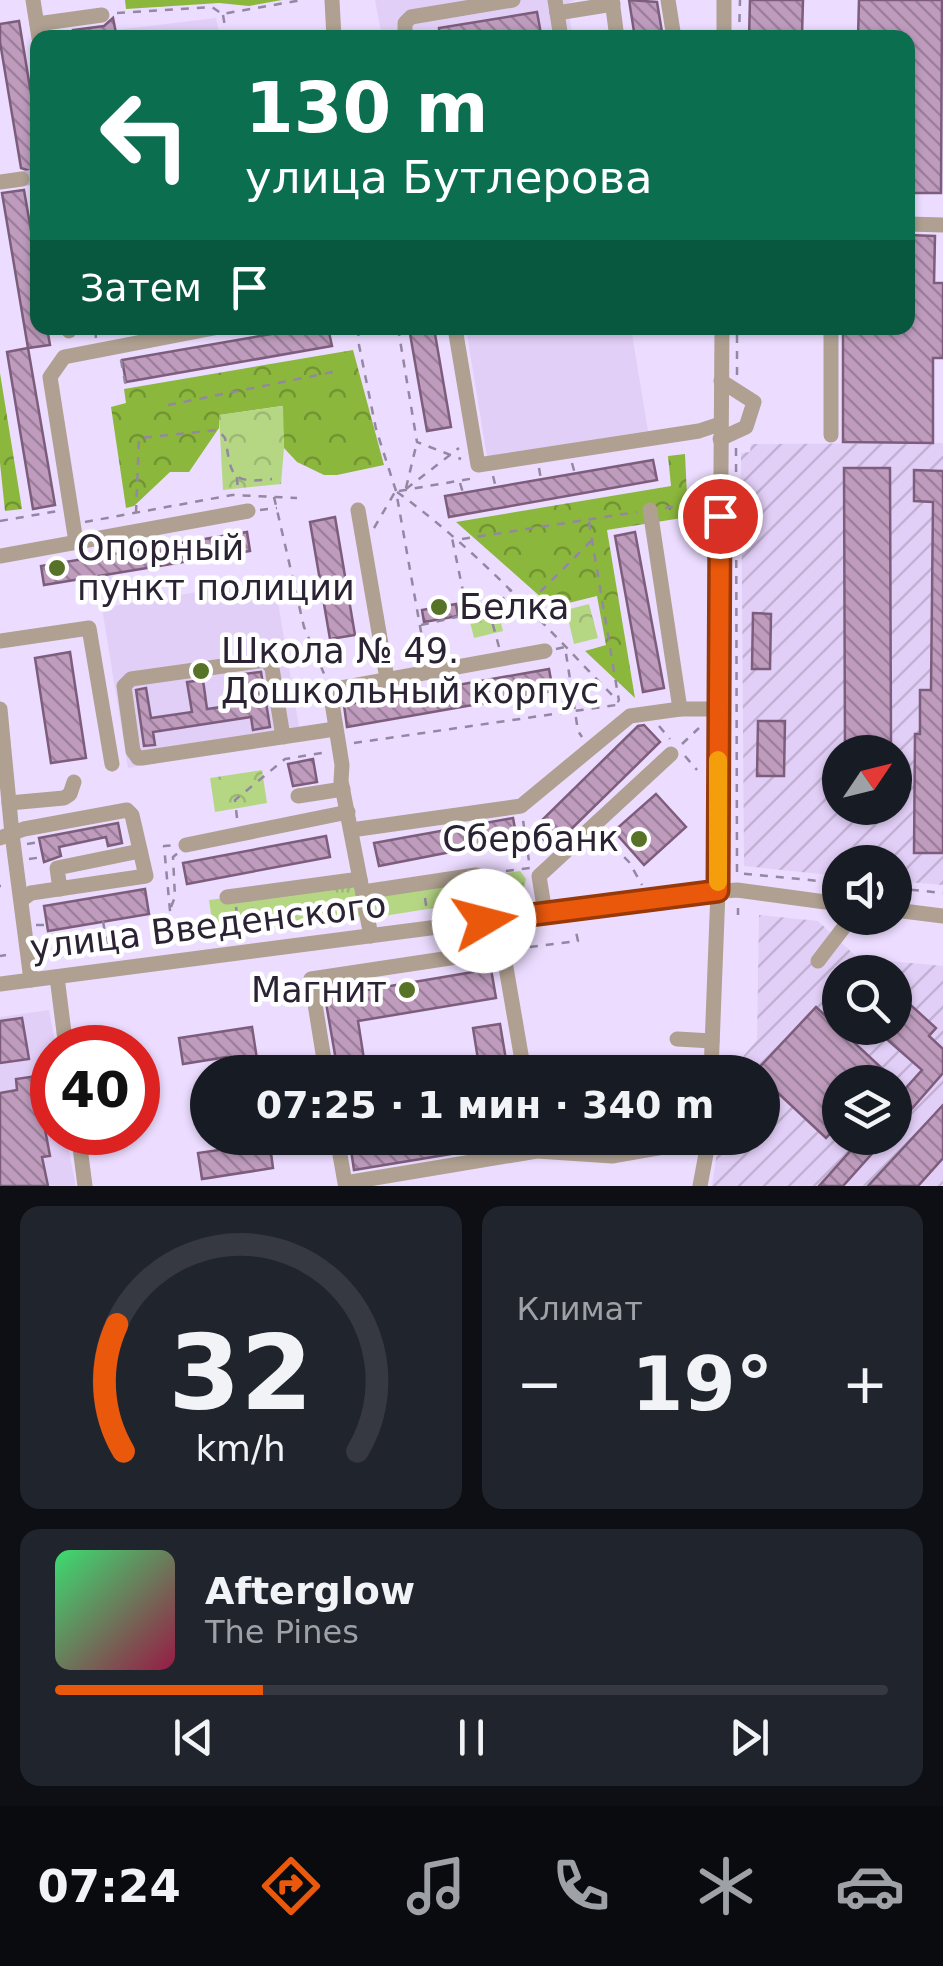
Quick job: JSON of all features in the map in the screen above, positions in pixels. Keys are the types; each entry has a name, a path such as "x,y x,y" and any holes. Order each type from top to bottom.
{"street":[{"path":"33,0 38,30"},
{"path":"332,0 334,30"},
{"path":"405,30 411,16 512,0"},
{"path":"668,0 673,30"},
{"path":"724,0 724,30"},
{"path":"556,7 612,2 616,30"},
{"path":"42,30 102,15"},
{"path":"0,182 22,179"},
{"path":"915,224 943,225"},
{"path":"76,542 50,377 64,357 123,341 165,335"},
{"path":"455,335 478,465 699,430 726,435 746,426 754,402 729,381"},
{"path":"712,1055 729,381 723,335"},
{"path":"831,335 831,435"},
{"path":"358,510 387,679"},
{"path":"650,510 680,709"},
{"path":"0,556 248,512"},
{"path":"0,641 89,628 112,764"},
{"path":"370,936 330,690 545,651"},
{"path":"282,737 272,668 266,660 131,680 124,686 133,751 138,758 282,737 338,741"},
{"path":"0,709 3,773 9,803 6,836 21,900 30,980"},
{"path":"351,830 522,806 630,716 680,709 718,709"},
{"path":"545,913 539,876 670,754"},
{"path":"9,803 64,798 74,782"},
{"path":"298,796 343,788"},
{"path":"6,836 24,829 127,810 132,815 146,876 30,893 21,900"},
{"path":"181,845 348,812"},
{"path":"60,889 57,868 140,851"},
{"path":"231,896 476,875"},
{"name":"улица Введенского","path":"0,984 718,891 738,890 822,902"},
{"path":"912,912 943,916"},
{"path":"818,960 838,935"},
{"path":"323,1055 310,980 503,950 521,1055"},
{"path":"57,977 63,1025"},
{"path":"677,1039 712,1041"},
{"path":"81,1155 85,1186"},
{"path":"340,1155 345,1182 481,1155"},
{"path":"700,1186 706,1155"}],"path":[{"path":"244,0 246,10"},
{"path":"102,15 212,7 222,14 302,0"},
{"path":"739,30 740,0"},
{"path":"222,14 225,30"},
{"path":"358,335 376,428 396,491 428,672"},
{"path":"399,335 417,442 406,490 473,439"},
{"path":"729,381 736,335"},
{"path":"123,341 126,388"},
{"path":"168,405 333,372"},
{"path":"136,513 139,438 218,430 226,438 226,460 236,474 238,494"},
{"path":"726,435 737,873 822,881"},
{"path":"417,442 478,465"},
{"path":"572,461 575,474"},
{"path":"538,467 541,480"},
{"path":"236,474 244,480 272,479"},
{"path":"493,474 496,488"},
{"path":"460,481 463,493"},
{"path":"381,516 396,491"},
{"path":"396,491 460,539 512,588 620,703"},
{"path":"0,521 136,513 238,494 297,498"},
{"path":"274,495 304,627 330,690"},
{"path":"460,539 698,503"},
{"path":"248,512 278,508"},
{"path":"589,519 620,703"},
{"path":"420,625 461,616 466,606 451,532"},
{"path":"528,604 593,540"},
{"path":"502,658 490,614 512,588"},
{"path":"565,647 578,732 583,738"},
{"path":"239,832 235,800 285,759 338,741 620,703"},
{"path":"670,754 699,728"},
{"path":"482,906 476,875 530,868 522,806"},
{"path":"594,825 622,854 642,885"},
{"path":"26,844 40,842"},
{"path":"170,910 175,898 173,857 181,845"},
{"path":"174,943 164,846 181,845"},
{"path":"622,854 629,848"},
{"path":"27,859 43,857"},
{"path":"912,890 943,893"},
{"path":"231,896 239,936"},
{"path":"738,908 738,915"},
{"path":"104,921 108,952"},
{"path":"35,925 47,925"},
{"path":"503,950 578,941 576,927"}],"shaded area":[{"path":"375,0 575,0 567,4 572,30 381,30"},
{"path":"216,18 219,30 116,30"},
{"path":"467,335 632,335 648,431 487,457"},
{"path":"943,443 943,885 912,882 912,845 822,845 822,874 744,866 741,453 750,452 751,444"},
{"name":"Школа № 49. Дошкольный корпус","path":"274,579 301,739 128,768 102,608"},
{"path":"759,915 818,921 822,935 833,935 855,955 822,955 822,1045 912,1045 912,963 943,966 943,1186 712,1186 717,1155 780,1155 780,1055 744,1055 757,1040"},
{"path":"49,1010 52,1025 30,1025 30,1155 70,1155 76,1186 0,1186 0,1017"}],"green space":[{"path":"125,0 282,0 249,6 219,3 126,9"},
{"path":"353,350 384,465 324,475 297,462 284,448 282,406 220,415 219,428 189,472 170,472 134,506 126,508 111,407 126,403 124,389"},
{"path":"0,373 22,509 5,511 0,463"},
{"path":"283,406 281,484 223,490 219,415"},
{"path":"685,454 688,517 607,530 635,698 585,651 606,645 597,596 552,607 456,522 671,486 668,456"},
{"path":"495,599 503,631 474,638 466,606"},
{"path":"589,604 598,638 574,644 566,610"},
{"path":"262,770 267,803 215,812 210,778"},
{"path":"520,871 526,879 523,894 371,918 367,894 474,878 477,893 495,890 493,875"},
{"path":"355,881 360,916 214,934 209,900"}],"building":[{"path":"629,0 657,2 662,30 634,30"},
{"path":"750,0 803,0 802,30 749,30"},
{"path":"859,0 942,0 941,193 915,193 915,30 858,30"},
{"path":"537,12 540,30 439,30"},
{"path":"113,18 115,30 73,30 104,26"},
{"path":"19,21 30,88 30,171 21,168 0,24"},
{"path":"24,190 30,225 30,335 48,335 50,345 28,348 2,193"},
{"path":"915,235 935,236 934,283 943,283 943,358 933,358 933,443 843,442 843,335 915,335"},
{"path":"266,335 330,335 332,346 126,382 122,360"},
{"path":"410,335 435,335 451,427 427,431"},
{"path":"28,348 55,505 33,509 7,352"},
{"path":"653,460 657,480 449,517 445,496"},
{"path":"844,468 890,468 891,735 845,735"},
{"path":"914,470 943,471 943,853 914,853 915,734 920,734 920,690 931,690 933,502 914,501"},
{"path":"335,517 355,635 330,639 310,522"},
{"path":"247,532 250,551 44,585 41,566"},
{"path":"635,532 664,688 643,692 615,536"},
{"path":"456,604 458,616 424,622 422,610"},
{"path":"753,613 771,614 770,669 752,669"},
{"path":"70,652 86,758 51,763 35,658"},
{"path":"549,669 553,691 347,727 344,705"},
{"path":"261,672 270,727 253,730 251,717 153,732 155,745 144,746 136,690 146,688 151,718 192,712 187,682 203,680 207,709 249,703 244,674"},
{"path":"758,721 785,721 784,776 757,776"},
{"path":"644,725 660,742 552,848 533,829 638,726"},
{"path":"313,759 317,782 293,786 288,764"},
{"path":"656,794 686,827 644,865 614,831"},
{"path":"513,818 517,839 379,866 374,843"},
{"path":"118,823 122,843 108,846 106,837 59,847 61,856 44,862 39,838"},
{"path":"326,836 330,857 187,884 183,863"},
{"path":"145,889 149,914 48,931 44,906"},
{"path":"491,969 496,998 358,1021 363,1055 335,1055 325,997"},
{"path":"912,1006 936,1028 929,1036 943,1049 943,1073 912,1109 912,1081 922,1070 893,1045 912,1045"},
{"path":"816,1007 822,1013 822,1045 857,1045 878,1065 822,1065 822,1134 780,1095 780,1055 771,1055"},
{"path":"22,1018 29,1059 0,1063 0,1021"},
{"path":"500,1024 505,1055 477,1055 473,1028"},
{"path":"252,1027 256,1055 190,1055 190,1063 183,1064 179,1038"},
{"path":"30,1077 30,1155 50,1155 42,1157 48,1186 0,1186 0,1093 17,1090 16,1079"},
{"path":"943,1105 943,1158 918,1186 868,1186 897,1155 912,1155 912,1138"},
{"path":"198,1155 271,1155 273,1168 202,1179"},
{"path":"352,1155 445,1155 354,1170"},
{"path":"847,1155 871,1155 843,1186 819,1186"}],"tunnel":[{"path":"22,179 30,178"}],"slow traffic":[{"path":"718,760 718,882"}],"place":[{"name":"Опорный пункт полиции","path":"57,568"},
{"name":"Белка","path":"439,607"},
{"name":"Школа № 49. Дошкольный корпус","path":"201,671"},
{"name":"Сбербанк","path":"639,839"},
{"name":"Магнит","path":"407,990"}],"route":[{"path":"484,921 718,891 720,516"}]}
